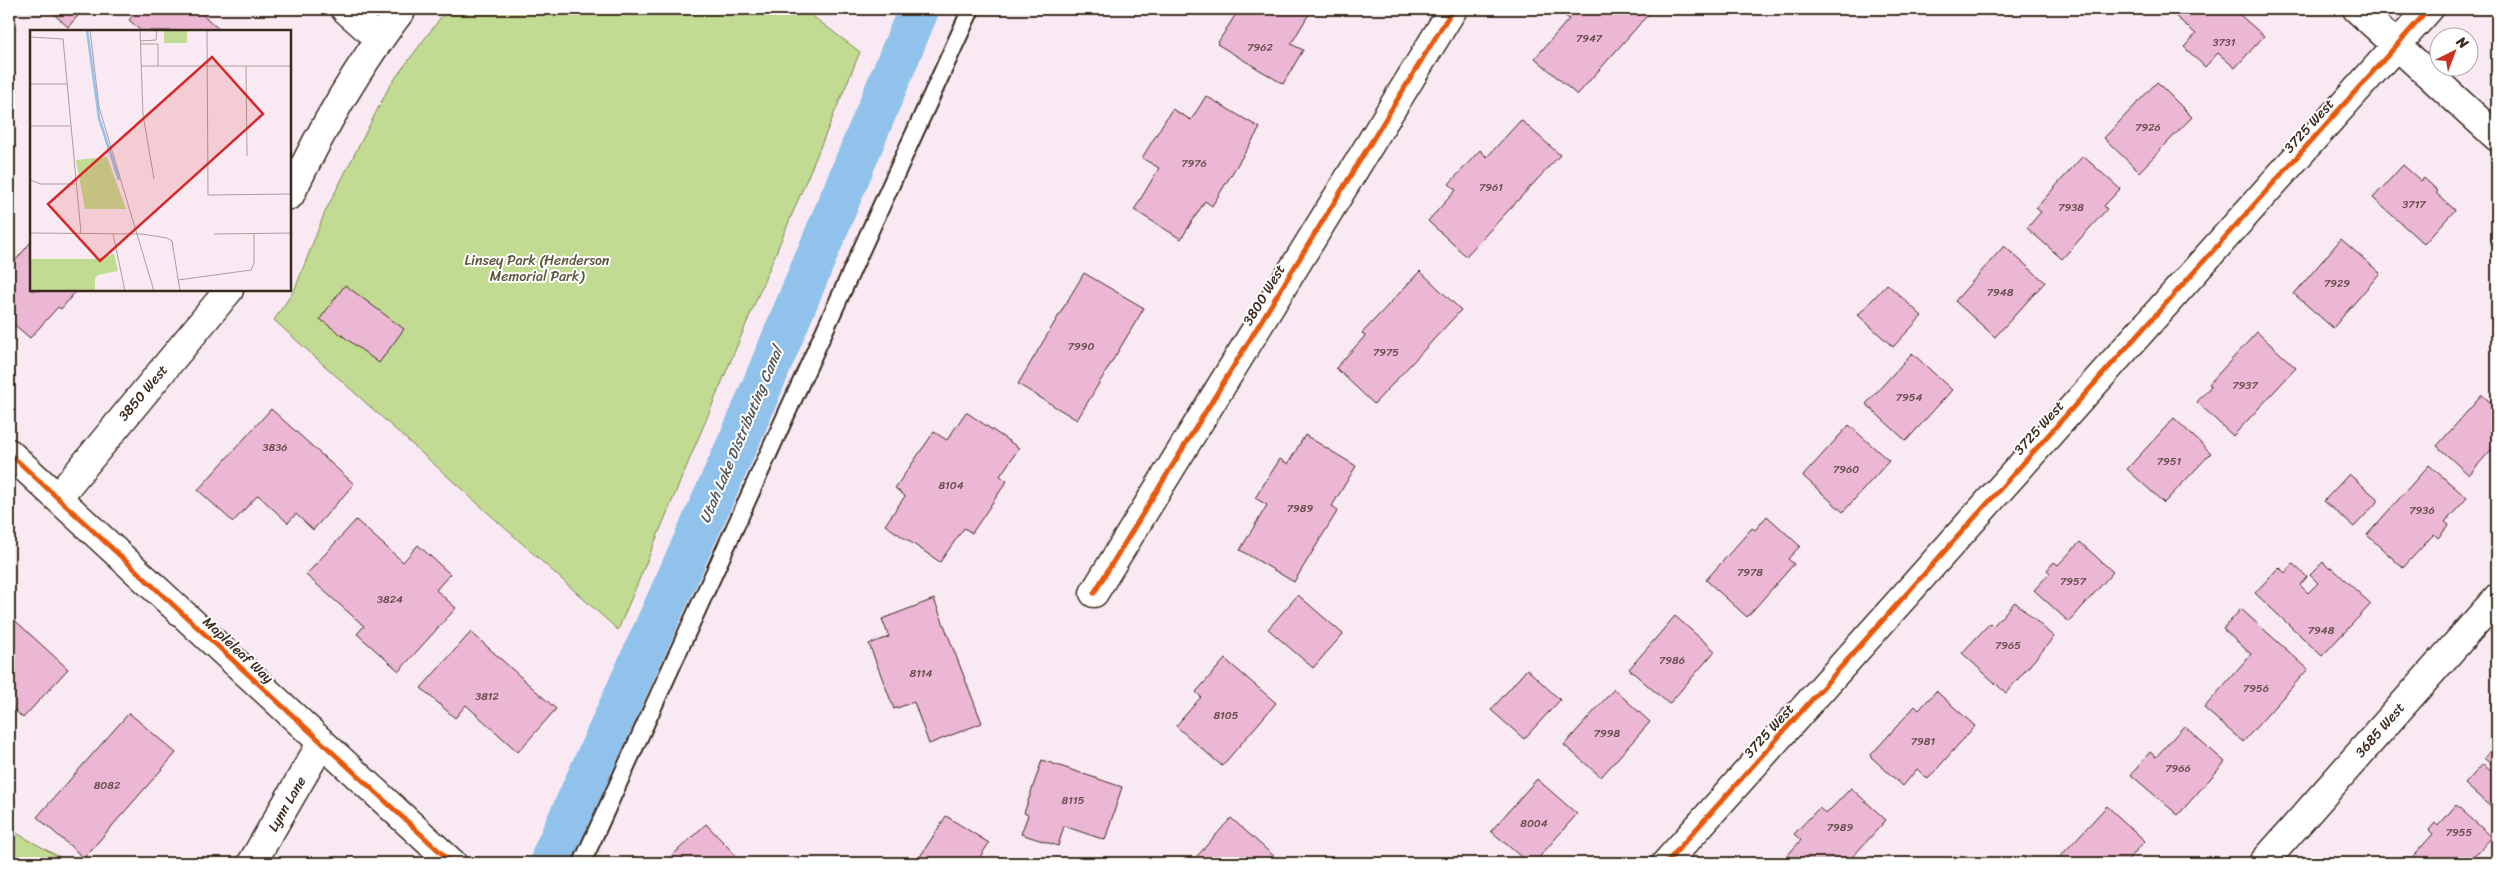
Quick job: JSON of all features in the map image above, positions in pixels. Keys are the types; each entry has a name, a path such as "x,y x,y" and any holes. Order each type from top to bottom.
{"street":[{"path":"345,9 379,39"},
{"path":"291,193 314,145 379,39 402,9"},
{"name":"3800 West","path":"1094,593 1396,99 1454,9"},
{"path":"2357,9 2497,137"},
{"name":"3725 West","path":"1666,863 2429,9"},
{"name":"3850 West","path":"58,497 228,291"},
{"name":"Mapleleaf Way","path":"9,453 321,744 452,863"},
{"name":"3685 West","path":"2263,863 2497,598"},
{"name":"Lynn Lane","path":"252,863 321,744"}],"lane":[{"path":"582,863 971,9"}],"green space":[{"name":"Linsey Park (Henderson Memorial Park)","path":"447,9 803,9 860,52 618,630 274,320 295,289 325,212 390,85"},
{"path":"9,829 70,863 9,863"}],"building":[{"path":"48,9 84,9 68,27"},
{"path":"139,9 196,9 220,30 140,30 129,20"},
{"path":"1239,9 1312,9 1291,44 1303,50 1283,84 1217,44"},
{"path":"1569,9 1653,9 1577,95 1535,58 1569,19 1564,15"},
{"path":"2167,9 2233,9 2264,36 2235,68 2218,53 2205,67 2184,47 2196,34"},
{"path":"2157,82 2192,117 2139,172 2104,138"},
{"path":"1206,96 1260,128 1212,206 1205,201 1181,239 1134,210 1159,168 1142,158 1172,109 1191,120"},
{"path":"1521,120 1560,155 1466,256 1428,221 1456,190 1449,184 1480,150 1487,157"},
{"path":"2083,156 2120,189 2104,206 2107,209 2062,259 2027,228 2041,212 2036,208"},
{"path":"2403,165 2421,181 2424,178 2438,191 2436,193 2455,210 2424,244 2373,198"},
{"path":"2341,239 2380,273 2333,328 2294,294"},
{"path":"30,243 30,291 76,291 61,309 58,307 30,338 9,320 9,268"},
{"path":"2004,246 2045,282 1995,337 1955,301"},
{"path":"1420,271 1461,310 1374,404 1336,368 1365,336 1362,333"},
{"path":"1084,273 1144,308 1077,420 1018,384"},
{"path":"1887,284 1922,316 1893,347 1858,315"},
{"path":"345,285 404,329 379,363 320,319"},
{"path":"2257,332 2296,368 2233,436 2197,402 2211,386 2209,384"},
{"path":"1912,353 1952,390 1906,441 1866,404"},
{"path":"2482,395 2497,408 2497,443 2469,475 2437,446"},
{"path":"271,409 354,484 313,530 296,514 288,523 258,495 233,522 198,490"},
{"path":"966,412 1019,448 1000,476 1007,481 972,533 964,528 940,562 885,525 905,496 895,488 934,432 947,440"},
{"path":"2174,418 2211,453 2164,503 2127,469"},
{"path":"1849,425 1889,461 1843,512 1803,476"},
{"path":"1305,435 1356,466 1332,506 1338,510 1294,582 1240,550 1267,505 1255,498 1280,459 1288,464"},
{"path":"2429,465 2467,498 2445,522 2449,525 2438,538 2434,534 2403,568 2367,535"},
{"path":"2349,474 2379,500 2354,527 2324,501"},
{"path":"1767,516 1800,546 1788,559 1794,564 1747,617 1706,580 1752,528 1755,530"},
{"path":"356,520 403,562 418,545 450,574 436,590 456,608 399,671 357,634 364,626 306,575"},
{"path":"2080,542 2113,572 2069,622 2034,590 2050,573 2047,570 2054,562 2058,565"},
{"path":"2323,562 2330,569 2331,567 2371,604 2322,656 2255,593 2279,567 2285,573 2293,564 2307,577 2300,585 2308,593 2318,583 2310,575"},
{"path":"1298,595 1343,634 1313,668 1268,629"},
{"path":"934,599 982,723 929,744 914,702 894,709 869,644 889,637 882,619"},
{"path":"2015,602 2054,637 2006,693 1962,653 1990,623 1993,626"},
{"path":"2241,609 2308,669 2243,742 2204,708 2251,654 2223,629"},
{"path":"9,615 68,669 23,718 9,705"},
{"path":"1675,616 1715,651 1669,704 1629,669"},
{"path":"471,632 556,709 518,752 466,705 455,718 421,688"},
{"path":"1225,659 1276,703 1222,766 1176,726 1201,697 1196,692"},
{"path":"1527,669 1560,700 1524,739 1491,710"},
{"path":"1614,689 1650,722 1601,777 1564,745"},
{"path":"1936,691 1975,726 1928,779 1917,769 1903,786 1870,756 1915,706 1919,710"},
{"path":"129,713 176,753 84,858 37,817"},
{"path":"2184,726 2225,762 2178,815 2131,775 2150,752 2156,757"},
{"path":"2497,743 2497,770 2484,758"},
{"path":"1042,760 1122,787 1105,840 1064,826 1058,846 1021,834 1028,815 1024,813"},
{"path":"2483,764 2497,777 2497,807 2494,810 2465,784"},
{"path":"1537,779 1577,814 1534,863 1528,863 1491,831"},
{"path":"1851,788 1886,820 1847,863 1794,863 1787,856 1801,840 1794,834 1819,808 1826,814"},
{"path":"2456,805 2492,837 2468,863 2407,863 2433,834 2429,830 2435,823 2438,826"},
{"path":"2107,806 2145,841 2125,863 2061,863 2057,860"},
{"path":"946,816 989,843 976,863 916,863"},
{"path":"1231,818 1276,858 1272,863 1191,863"},
{"path":"706,824 743,863 664,863"}],"waterway":[{"name":"Utah Lake Distributing Canal","path":"552,856 746,425 919,9"}],"cycle path":[{"path":"1094,593 1453,9"},
{"path":"1666,863 2429,9"},
{"path":"9,453 452,863"}]}
